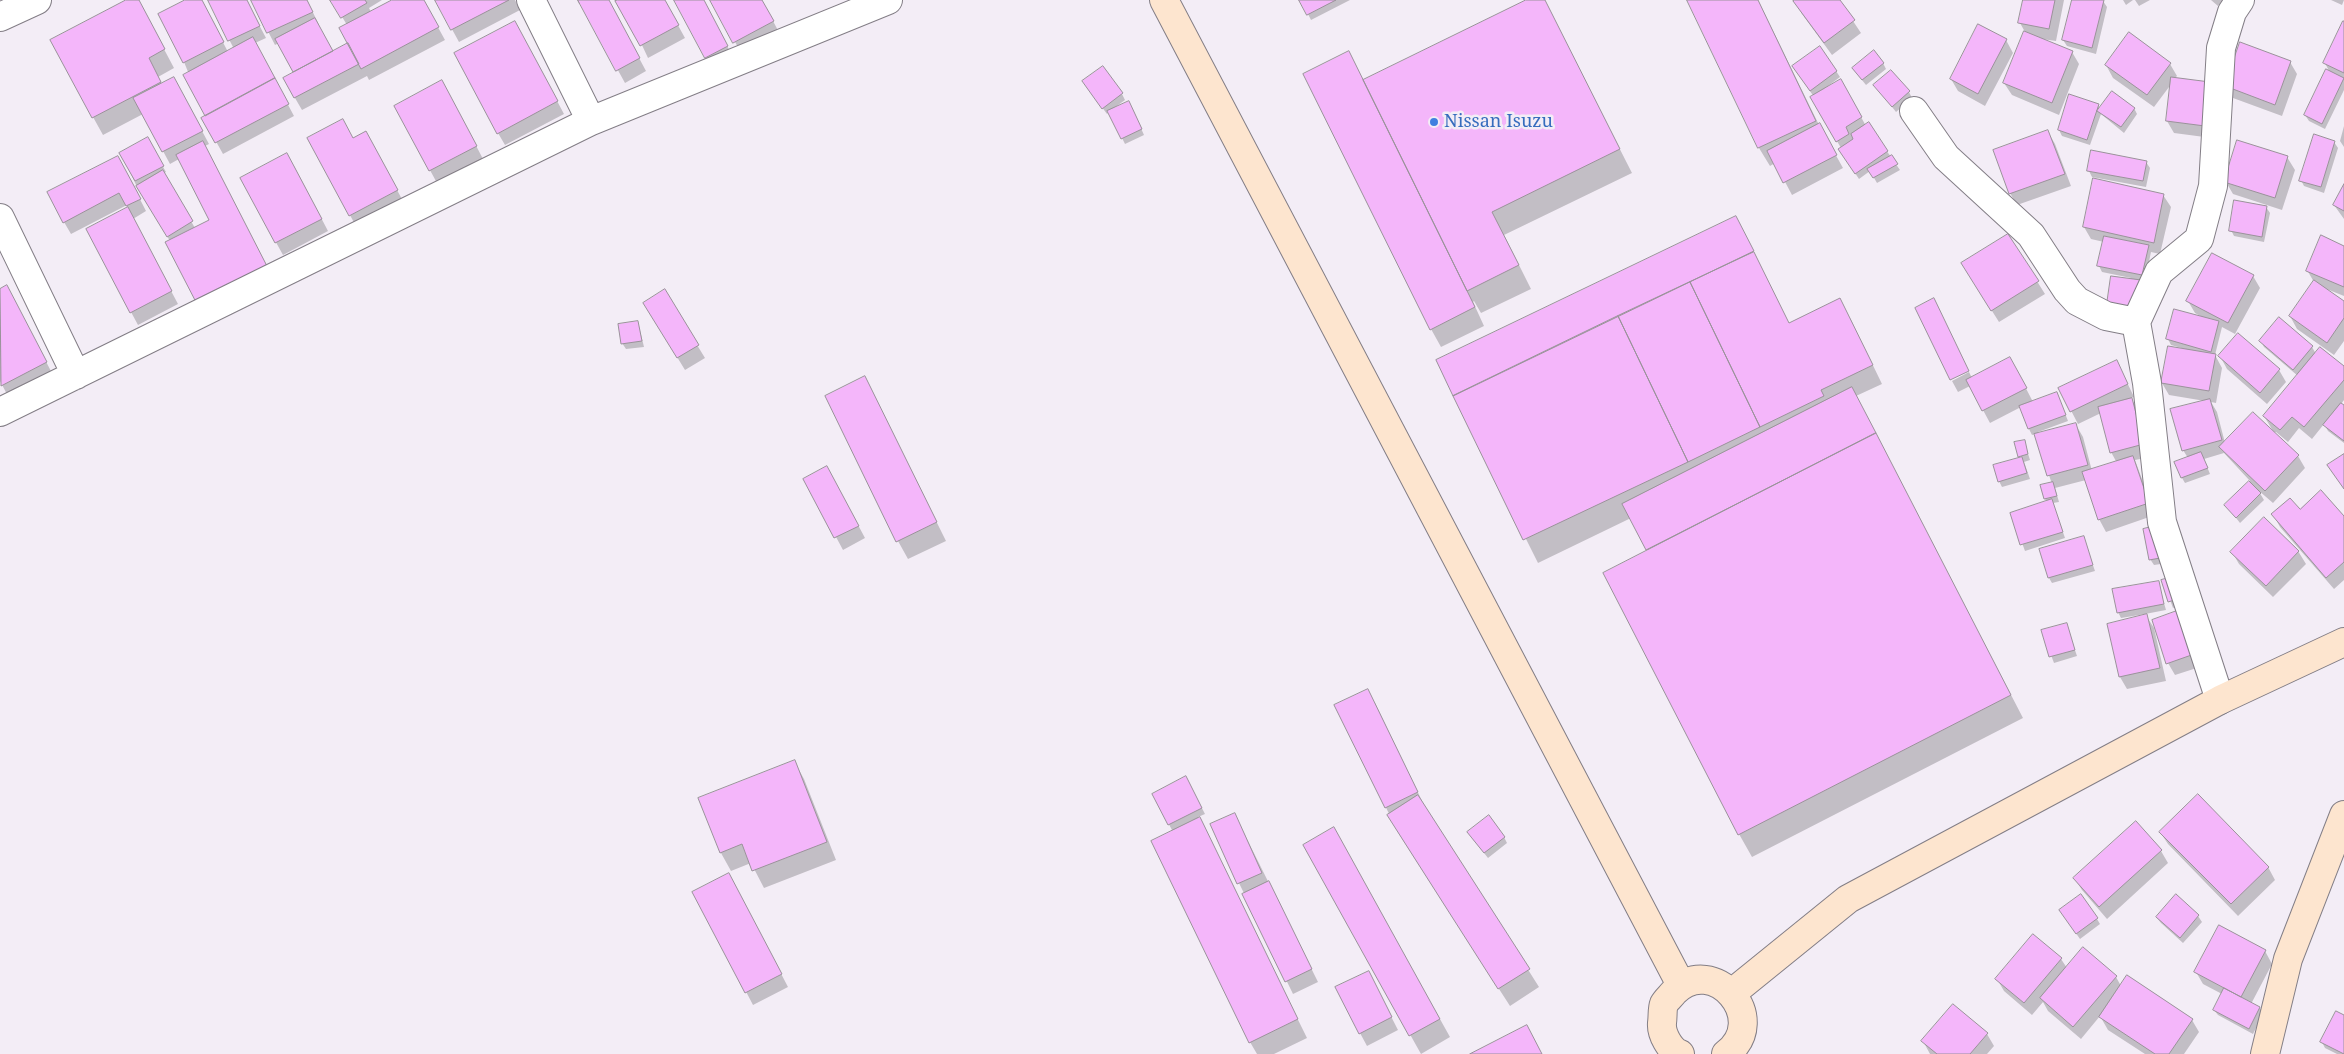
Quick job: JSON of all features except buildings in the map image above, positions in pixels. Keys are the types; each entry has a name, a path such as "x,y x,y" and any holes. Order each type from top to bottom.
{"street":[{"path":"0,17 38,0"},
{"path":"531,0 591,120"},
{"path":"0,412 591,120 888,0"},
{"path":"1164,0 1681,985"},
{"path":"2220,700 2162,522 2147,383 2136,322 2159,272 2199,239 2213,186 2221,48 2232,12 2240,0"},
{"path":"1914,111 1946,157 2031,235 2067,290 2077,301 2106,316 2136,322"},
{"path":"0,218 76,375"},
{"path":"1732,993 1848,899 2220,700 2344,642"},
{"path":"2265,1054 2288,959 2344,815"},
{"path":"1680,1054 1673,1051 1662,1028 1664,1003 1681,985 1694,980 1708,980 1721,985 1732,993 1741,1008 1743,1024 1738,1040 1726,1054"}],"place":[{"name":"Nissan Isuzu","path":"1434,122"}]}
